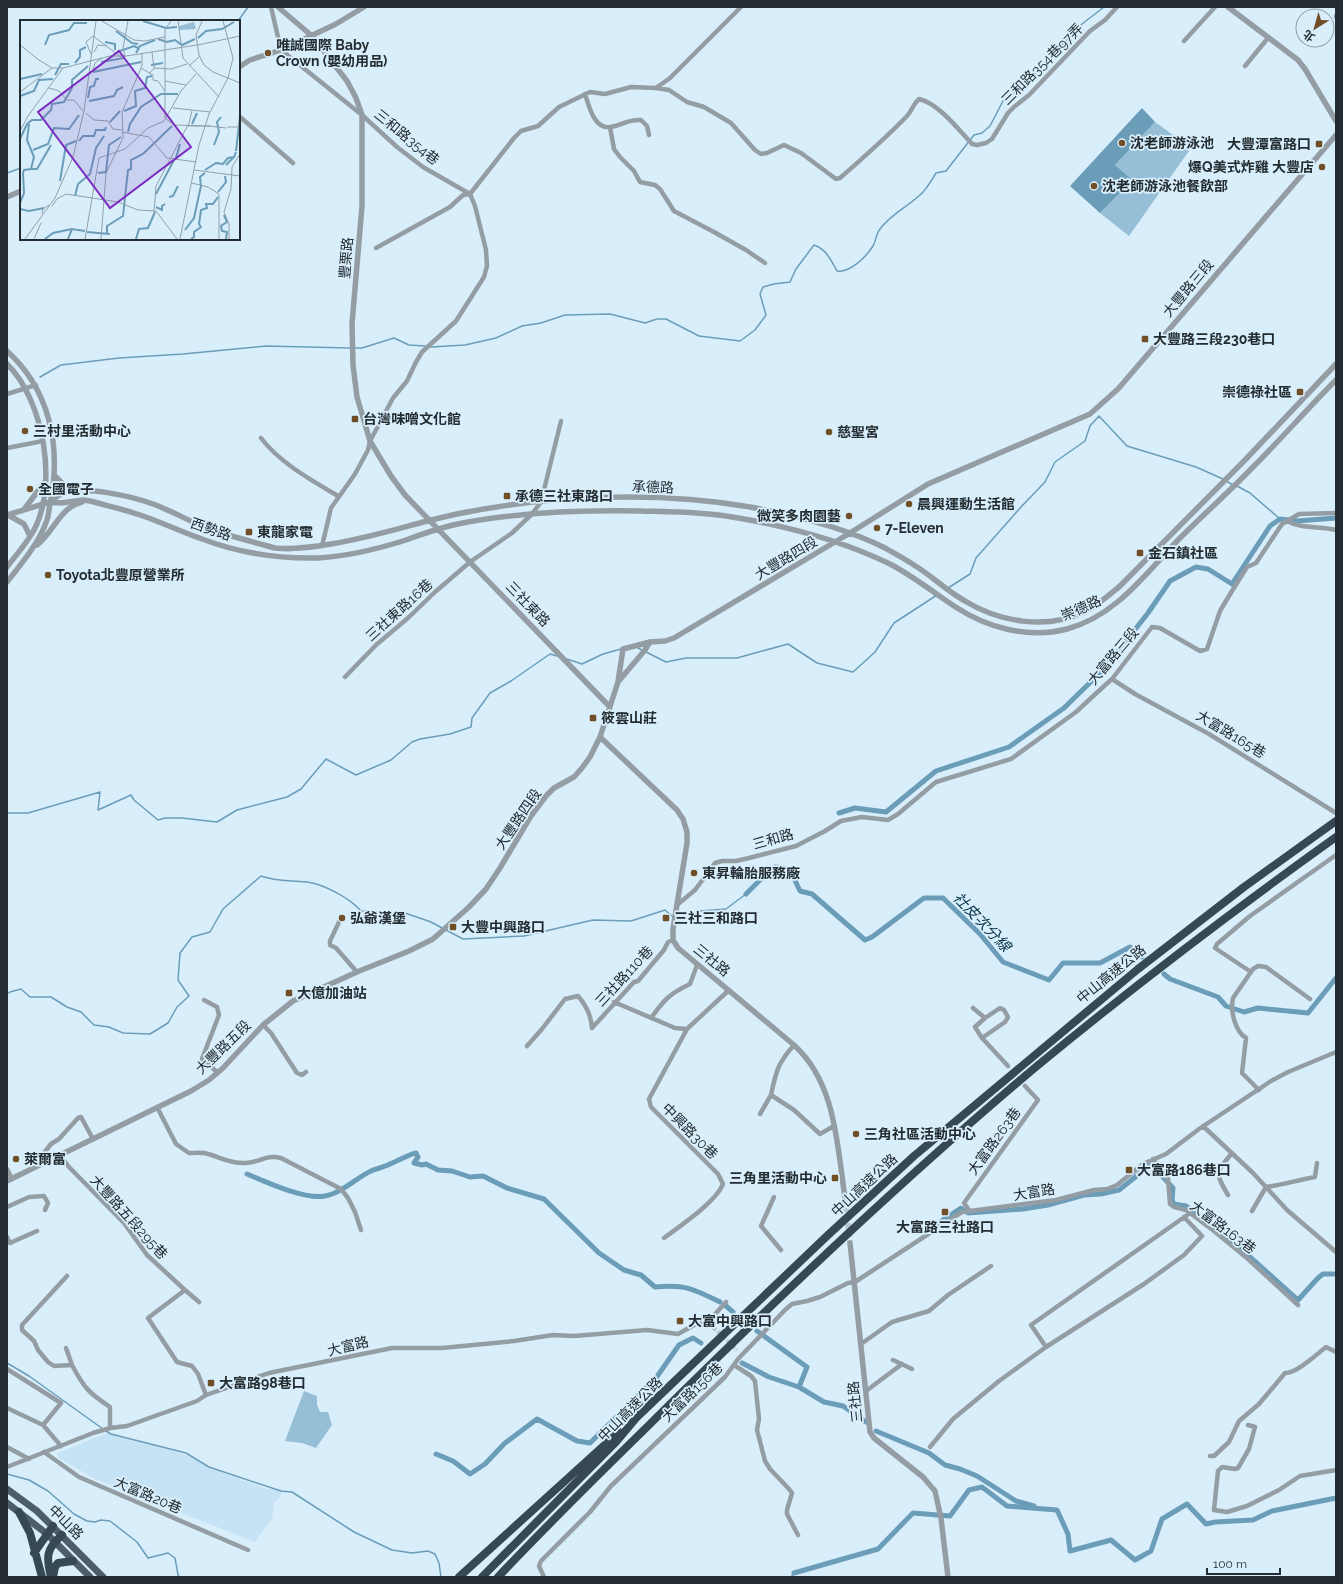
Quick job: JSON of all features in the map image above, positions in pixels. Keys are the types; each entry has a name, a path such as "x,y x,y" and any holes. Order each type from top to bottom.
{"highway":[{"name":"中山高速公路","path":"482,1577 611,1447 637,1417 914,1156 1138,969 1244,887 1336,821"},
{"name":"中山高速公路","path":"498,1577 707,1367 848,1233 954,1138 1037,1067 1147,978 1273,882 1336,837"},
{"path":"459,1577 610,1439 637,1417"},
{"path":"19,1512 30,1533 34,1553 42,1577"},
{"path":"34,1553 53,1526"},
{"path":"52,1577 48,1566 48,1553 54,1541 62,1535"},
{"path":"52,1577 55,1567 58,1564 74,1561"}],"main road":[{"name":"中山路","path":"7,1489 37,1511 104,1577"},
{"name":"中山路","path":"7,1503 54,1541 90,1577"}],"street":[{"path":"271,7 281,50"},
{"name":"豐栗路","path":"278,7 312,36 347,81 356,98 362,115 362,206 352,324 353,365 357,397 370,441 391,476 405,495 428,520"},
{"path":"240,67 264,55 281,50 312,36 336,24 364,7"},
{"path":"656,88 670,78 741,7"},
{"name":"三和路354巷97弄","path":"470,194 521,131 538,126 559,107 590,92 605,94 631,87 669,90 687,102 704,107 731,123 755,150 761,154 767,153 784,145 801,153 832,177 839,179 879,144 908,115 914,103 919,99 928,101 972,144 977,145 986,143 992,139 1008,113 1029,95 1090,31 1105,20 1117,7"},
{"path":"1184,41 1215,7"},
{"path":"1228,7 1298,60 1306,69 1336,121"},
{"path":"1245,66 1268,38"},
{"name":"三和路354巷","path":"281,50 362,115 397,147 423,167 470,194"},
{"path":"585,94 591,113 596,121 601,125 610,127 632,119 641,120 647,126 649,135"},
{"path":"240,117 294,163"},
{"path":"610,127 614,149 620,158 634,171 640,182 655,185 660,189 674,211 746,250 765,263"},
{"name":"大豐路三段","path":"952,472 1090,414 1103,403 1118,389 1336,135"},
{"path":"7,197 20,190"},
{"path":"322,546 330,512 338,496 355,474 368,450 370,441 393,398 407,381 422,352 456,321 484,277 486,266 486,250 475,206 470,194 463,195 450,207 376,248"},
{"path":"7,350 17,359 36,385 43,400 50,422 55,476 47,519 33,547 7,582"},
{"path":"7,364 19,378 37,413 45,452 43,504 37,524 7,567"},
{"name":"崇德路","path":"850,533 884,548 908,562 965,602 993,614 1018,620 1038,622 1072,617 1098,604 1120,586 1246,459 1336,364"},
{"name":"崇德路","path":"835,542 892,565 958,609 992,625 1020,632 1036,633 1054,632 1073,628 1101,615 1114,606 1253,467 1336,380"},
{"path":"7,394 36,385"},
{"name":"三社東路16巷","path":"345,678 376,645 470,562 512,533 532,514 541,502 561,421"},
{"path":"261,438 269,448 289,464 338,496"},
{"path":"7,448 43,441"},
{"name":"大豐路四段","path":"432,939 460,916 486,889 538,807 554,788 574,777 590,757 600,737 618,682 623,649 674,638 850,533 928,484 952,472"},
{"path":"55,476 65,486 74,491"},
{"path":"25,509 45,481"},
{"name":"西勢路","path":"50,502 58,495 74,491 100,492 136,499 154,504 207,528 275,548 302,549 322,546 369,537 428,520"},
{"name":"承德路","path":"428,520 491,508 568,499 664,499 721,503 777,513 850,533"},
{"name":"西勢路","path":"8,515 50,502 61,503 83,500 90,501 145,517 202,540 232,549 261,555 288,558 324,557 367,550 404,540 436,529"},
{"path":"33,547 40,542 64,512 72,506 90,501"},
{"name":"承德路","path":"436,529 458,524 532,514 608,510 677,512 723,515 791,529 835,542"},
{"path":"1286,521 1299,514 1336,513"},
{"path":"8,515 24,524 30,536"},
{"name":"三社東路","path":"428,520 609,706"},
{"path":"1286,521 1295,525 1326,527 1336,530"},
{"name":"大富路三段","path":"888,820 898,814 936,782 1011,759 1032,745 1076,712 1112,679 1152,627 1160,628 1200,651 1207,648 1220,611 1246,567 1256,563 1282,524 1286,521"},
{"name":"大豐路四段","path":"618,682 650,642"},
{"name":"大富路165巷","path":"1112,679 1135,694 1210,734 1336,813"},
{"path":"600,737 671,803 683,818 687,832 687,843 673,940"},
{"name":"三和路","path":"677,905 695,890 715,863 722,861 736,861 796,846 826,831 841,821 862,817 888,820"},
{"path":"1251,972 1215,948 1217,944 1250,916 1336,855"},
{"path":"339,922 330,941 330,945 336,948 357,972"},
{"name":"大豐路五段","path":"10,1180 191,1091 209,1080 263,1025 293,1001 357,972 409,951 432,939"},
{"name":"三社路","path":"673,940 678,948 697,965 794,1045 810,1063 828,1098 834,1126 845,1198"},
{"name":"三社路110巷","path":"526,1046 542,1030 565,999 578,996 583,1002 591,1019 592,1028 614,1002 634,982 638,981 664,950 668,942 673,940"},
{"path":"651,1018 663,1000 670,994 690,984 697,965"},
{"path":"1259,1090 1242,1073 1246,1038 1241,1034 1232,1013 1233,998 1251,972 1258,966 1266,967 1310,999"},
{"name":"中興路30巷","path":"664,1238 711,1200 720,1191 723,1184 718,1174 651,1107 649,1099 687,1029 729,990"},
{"path":"204,1000 217,1007 219,1016 202,1059 217,1072"},
{"path":"614,1002 675,1028 687,1029"},
{"path":"973,1008 985,1018"},
{"path":"982,1038 1005,1022 1008,1017 1004,1010 1000,1008 975,1027 982,1038 1008,1066"},
{"path":"263,1025 272,1033 297,1073 302,1075 306,1072"},
{"path":"760,1114 771,1095 781,1059 794,1045"},
{"name":"大富路","path":"734,1365 792,1304 807,1301 848,1283 855,1282 962,1212 969,1210 1022,1206 1056,1200 1094,1190 1107,1189 1117,1185 1143,1164 1166,1154 1203,1126 1288,1072 1336,1052"},
{"name":"大富路263巷","path":"969,1210 964,1203 1038,1100 1025,1086"},
{"path":"771,1095 794,1110 820,1134 834,1126"},
{"path":"157,1107 176,1144 189,1154 205,1153 224,1160 245,1163 273,1156 281,1158 341,1189 348,1198 355,1212 361,1230"},
{"path":"46,1162 44,1153 51,1144 59,1139 78,1118 81,1117 93,1139"},
{"path":"1203,1126 1232,1153 1287,1210 1336,1252"},
{"path":"1228,1195 1221,1184 1218,1172 1220,1166 1232,1153"},
{"name":"大豐路五段295巷","path":"60,1155 68,1167 124,1223 147,1255 199,1302"},
{"name":"大富路163巷","path":"1153,1159 1168,1179 1170,1204 1190,1213 1248,1259 1298,1305"},
{"path":"1266,1187 1315,1177 1318,1164"},
{"path":"7,1169 10,1180"},
{"path":"1252,1211 1266,1187"},
{"path":"7,1207 29,1197 44,1196 48,1203 45,1210"},
{"path":"774,1197 761,1226 781,1250"},
{"path":"1046,1347 1031,1325 1190,1213"},
{"path":"930,1447 953,1419 999,1381 1046,1347 1136,1290 1184,1255 1202,1236 1184,1217"},
{"path":"7,1237 10,1243 37,1231"},
{"name":"三社路","path":"850,1243 862,1344 870,1432 874,1438 923,1477 935,1491 941,1518 948,1577"},
{"path":"862,1344 892,1322 929,1311 948,1295 991,1266"},
{"path":"66,1276 22,1325 22,1330 34,1341 38,1350 48,1362 54,1366 72,1365"},
{"path":"185,1290 148,1318 177,1362 192,1366 198,1374 206,1395"},
{"path":"713,1327 708,1322 726,1302"},
{"name":"大富路","path":"7,1467 110,1428 127,1426 197,1401 206,1395 269,1374 392,1348 442,1348 514,1341 553,1335 574,1336 646,1330 678,1334 696,1324 708,1322"},
{"path":"1210,1456 1214,1456 1224,1448 1233,1436 1239,1422 1259,1404 1285,1373 1290,1373 1304,1365 1326,1347 1336,1352"},
{"path":"66,1348 72,1365 84,1386 91,1394 110,1407 110,1428"},
{"path":"737,1350 742,1355"},
{"path":"893,1360 912,1368"},
{"path":"866,1391 902,1364"},
{"name":"大富路156巷","path":"544,1577 539,1566 542,1561 590,1512 611,1486 725,1377 734,1365 751,1376 755,1381 759,1418 757,1430 765,1461 770,1469 790,1489 792,1493 787,1514 798,1534"},
{"path":"7,1369 61,1403 43,1425"},
{"path":"7,1408 43,1425 61,1446"},
{"path":"1248,1426 1255,1427 1249,1449 1238,1468 1222,1467 1218,1471 1214,1510 1227,1512 1240,1508 1279,1490 1300,1476 1336,1470"},
{"path":"7,1447 29,1459"},
{"name":"大富路20巷","path":"44,1452 79,1477 248,1550"}],"shaded area":[{"name":"沈老師游泳池","path":"1142,108 1155,122 1115,165 1132,180 1100,213 1070,186"},
{"path":"1155,122 1191,148 1129,236 1100,213 1131,180 1115,165"},
{"path":"304,1391 317,1396 317,1405 320,1412 328,1412 332,1425 316,1448 302,1443 285,1441"},
{"path":"107,1433 177,1452 197,1459 210,1468 264,1488 282,1491 279,1499 274,1502 272,1519 255,1542 93,1478 59,1458 57,1453"}],"waterway":[{"path":"239,20 248,7"},
{"path":"431,347 465,345 496,338 522,326 541,323 565,315 610,314 645,323 657,319 666,319 699,336 740,341 755,330 766,315 760,294 763,287 790,282 796,269 814,245 825,252 837,271 842,271 857,263 873,246 879,231 884,224 922,193 936,173 946,171 974,135 982,133 990,126 1003,101 1015,92 1039,69 1082,24 1104,7"},
{"path":"7,173 20,168"},
{"path":"354,348 362,348 394,338 409,345 425,346"},
{"path":"40,377 61,365 119,358 183,354 266,346 350,348"},
{"path":"948,588 970,574 976,558 1045,482 1055,462 1085,441 1090,426 1099,416 1127,446 1196,467 1223,479"},
{"path":"1226,481 1233,485"},
{"path":"1237,486 1250,493 1280,519"},
{"path":"839,813 855,808 886,812 936,771 1009,747 1064,708 1104,669 1148,613 1170,581 1196,567 1208,569 1232,584 1270,526 1280,519 1297,521 1336,518"},
{"path":"638,648 666,662 686,658 737,658 788,644 817,663 853,672 875,652 894,623 937,595"},
{"path":"567,659 582,664 603,654 621,649"},
{"path":"7,813 28,813 100,792 98,810 131,795 134,800 158,820 165,818 182,818 217,822 237,810 287,797 301,789 326,759 356,775 391,760 412,742 420,739 450,734 471,727 472,718 490,693 511,681 550,654 557,656"},
{"name":"社皮次分線","path":"746,894 775,867 783,868 791,872 800,891 812,894 865,940 872,937 924,898 943,898 980,934 1003,962 1049,980 1063,963 1100,963 1130,947 1142,957"},
{"path":"7,994 21,989 30,997 51,997 67,1007 81,1012 94,1025 109,1027 123,1033 150,1034 168,1023 177,1007 189,996 178,980 180,953 192,937 210,932 223,909 261,876 278,880 313,883 350,901 361,911 405,913 431,922 442,928"},
{"path":"676,920 679,923 700,911 726,909 746,894"},
{"path":"446,930 463,939 524,936 593,920 631,921 665,910 673,917"},
{"name":"社皮次分線","path":"1164,974 1170,979 1218,997 1226,1006 1244,1012 1258,1008 1308,1013 1336,978"},
{"path":"247,1174 275,1186 317,1197 337,1192 371,1171 416,1153 418,1157 414,1163 422,1165 426,1164 438,1170 452,1171 470,1177 483,1176 507,1188 544,1199 599,1253 624,1270 641,1275 655,1287 674,1286 689,1288 720,1302"},
{"path":"925,1232 961,1208 968,1213 1023,1209 1048,1205 1084,1195 1101,1194 1119,1190 1153,1163 1173,1188 1172,1200 1174,1204 1186,1206 1216,1229 1298,1300 1323,1274 1336,1274"},
{"path":"726,1306 733,1312"},
{"path":"757,1331 807,1367 799,1387"},
{"path":"436,1454 453,1461 470,1474 485,1464 505,1443 537,1419 577,1441 590,1443 656,1378 679,1345 693,1338 701,1343"},
{"path":"7,1363 29,1376 103,1429"},
{"path":"742,1363 769,1377 799,1387 824,1402 843,1406 866,1422"},
{"path":"106,1431 111,1434 186,1453 209,1467 281,1491 292,1492 354,1532 392,1550 412,1553 428,1551 435,1554 439,1563 441,1577"},
{"path":"876,1431 929,1453 945,1465 977,1476 1016,1501 1034,1506"},
{"path":"7,1474 29,1480 48,1491 74,1514 87,1521 110,1521 137,1542 148,1558 168,1553 175,1558 178,1575 180,1577"},
{"path":"794,1573 878,1549 913,1513 950,1516 969,1490 982,1487 1007,1506 1057,1510 1068,1534 1070,1551 1111,1540 1135,1560 1151,1551 1162,1519 1187,1504 1206,1524 1215,1522 1253,1520 1272,1511 1336,1498"},
{"path":"791,1577 794,1573"}],"tunnel":[{"path":"845,1198 850,1243"},
{"path":"713,1327 737,1350"}],"place":[{"name":"唯誠國際 Baby Crown (嬰幼用品)","path":"268,53"},
{"name":"沈老師游泳池","path":"1122,143"},
{"name":"大豐潭富路口","path":"1319,144"},
{"name":"爆Q美式炸雞 大豐店","path":"1322,167"},
{"name":"沈老師游泳池餐飲部","path":"1094,186"},
{"name":"大豐路三段230巷口","path":"1145,339"},
{"name":"崇德祿社區","path":"1300,392"},
{"name":"台灣味噌文化館","path":"355,419"},
{"name":"三村里活動中心","path":"25,431"},
{"name":"慈聖宮","path":"829,432"},
{"name":"全國電子","path":"30,489"},
{"name":"承德三社東路口","path":"507,496"},
{"name":"晨興運動生活館","path":"909,504"},
{"name":"微笑多肉園藝","path":"849,516"},
{"name":"7-Eleven","path":"877,528"},
{"name":"東龍家電","path":"249,532"},
{"name":"金石鎮社區","path":"1140,553"},
{"name":"Toyota北豐原營業所","path":"48,575"},
{"name":"筱雲山莊","path":"593,718"},
{"name":"東昇輪胎服務廠","path":"694,873"},
{"name":"弘爺漢堡","path":"342,918"},
{"name":"三社三和路口","path":"666,918"},
{"name":"大豐中興路口","path":"453,927"},
{"name":"大億加油站","path":"289,993"},
{"name":"三角社區活動中心","path":"856,1134"},
{"name":"萊爾富","path":"16,1159"},
{"name":"大富路186巷口","path":"1129,1170"},
{"name":"三角里活動中心","path":"835,1178"},
{"name":"大富路三社路口","path":"945,1212"},
{"name":"大富中興路口","path":"680,1321"},
{"name":"大富路98巷口","path":"211,1383"}]}
